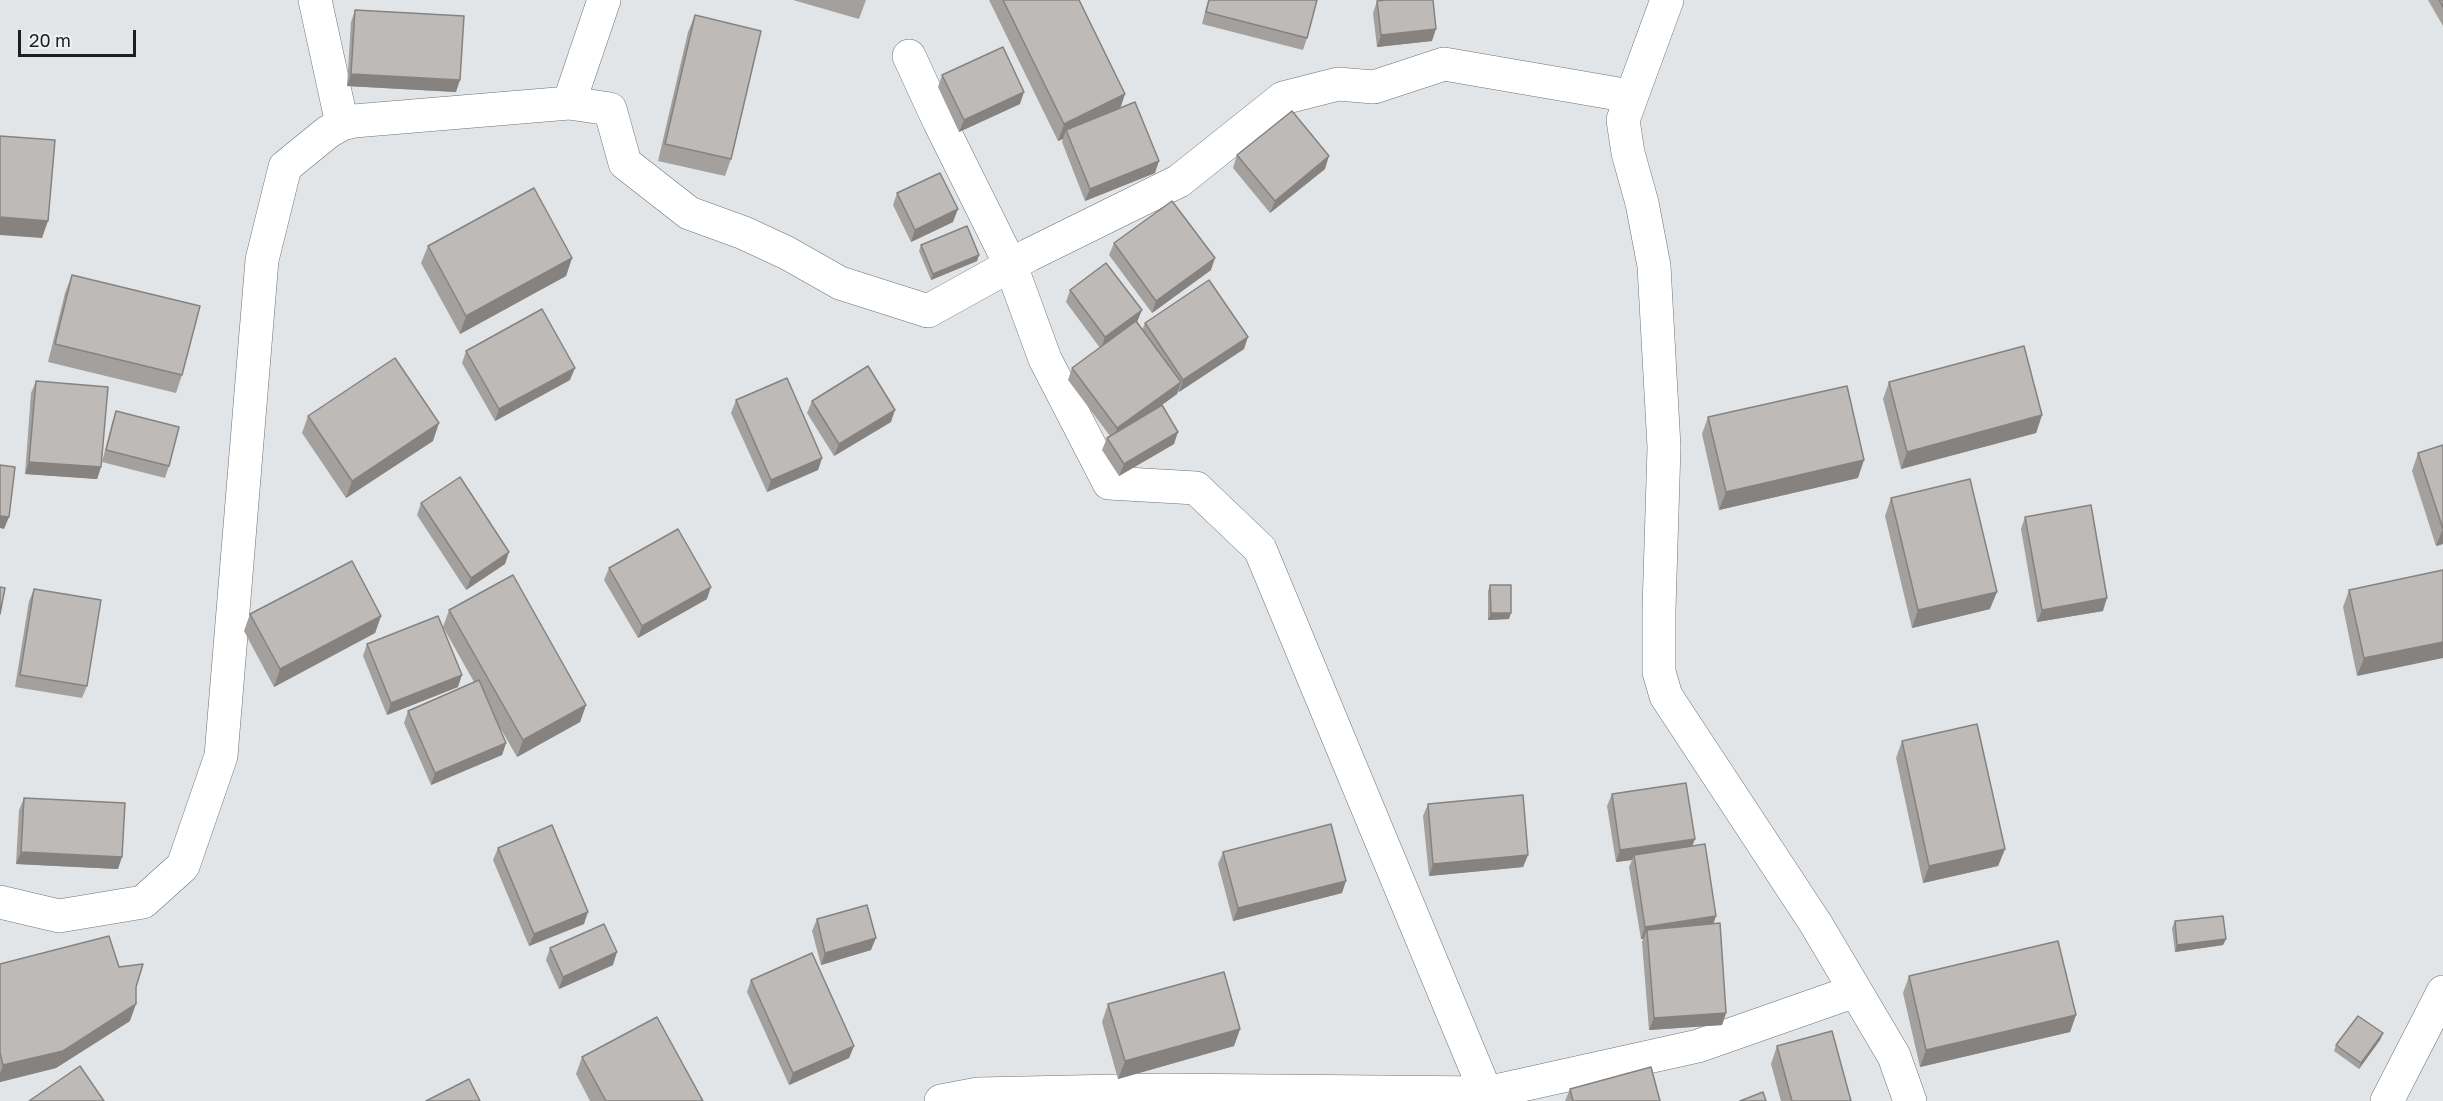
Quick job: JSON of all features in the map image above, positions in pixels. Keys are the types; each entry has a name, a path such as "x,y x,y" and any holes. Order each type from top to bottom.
{"street":[{"path":"315,0 342,124"},
{"path":"569,103 604,0"},
{"path":"1667,0 1623,120 1628,153 1642,203 1654,266 1664,447 1659,672 1666,696 1816,924 1894,1056 1910,1101"},
{"path":"909,56 939,122 1011,266 1045,359 1109,483 1196,488 1260,549 1486,1093"},
{"path":"0,902 60,916 143,902 183,866 221,756 262,260 285,167 328,132 342,124 354,121 569,103 610,109 625,163 689,213 765,243 840,283 928,310 1179,181 1283,98 1338,84 1374,87 1444,64 1630,96"},
{"path":"940,1101 978,1094 1151,1090 1486,1093 1698,1046 1855,991"},
{"path":"2387,1101 2443,992"}],"building":[{"path":"1003,0 1079,0 1125,94 1064,124"},
{"path":"1209,0 1317,0 1307,38 1206,12"},
{"path":"1433,0 1436,29 1381,35 1377,1"},
{"path":"355,10 464,16 460,80 351,74"},
{"path":"695,15 761,31 731,159 665,144"},
{"path":"1003,47 1024,92 964,120 942,75"},
{"path":"1135,102 1159,161 1090,189 1066,130"},
{"path":"1292,111 1329,156 1275,201 1237,155"},
{"path":"0,136 55,140 48,221 0,217"},
{"path":"940,173 958,209 915,230 897,193"},
{"path":"534,188 572,258 466,316 428,246"},
{"path":"1172,201 1215,258 1156,301 1114,243"},
{"path":"967,226 979,255 933,274 921,245"},
{"path":"1106,263 1142,310 1105,337 1070,290"},
{"path":"72,275 200,306 182,375 55,344"},
{"path":"1209,280 1248,337 1183,380 1145,323"},
{"path":"542,309 575,368 499,409 466,351"},
{"path":"1136,321 1181,382 1117,428 1072,368"},
{"path":"2024,346 2042,415 1907,452 1889,382"},
{"path":"395,358 439,423 352,481 308,416"},
{"path":"868,366 895,410 839,444 812,401"},
{"path":"787,378 822,458 771,480 736,400"},
{"path":"36,381 108,387 101,467 29,462"},
{"path":"1847,386 1864,460 1726,492 1708,417"},
{"path":"1162,405 1178,432 1124,464 1107,438"},
{"path":"116,411 179,427 169,466 106,450"},
{"path":"2443,445 2443,529 2418,453"},
{"path":"0,465 15,467 9,517 0,516"},
{"path":"460,477 509,552 471,578 421,503"},
{"path":"1970,479 1997,592 1918,610 1891,498"},
{"path":"2091,505 2107,598 2042,610 2025,517"},
{"path":"678,529 711,587 642,626 609,568"},
{"path":"352,561 381,616 280,669 250,614"},
{"path":"2443,570 2443,642 2364,658 2349,590"},
{"path":"513,575 586,705 523,740 449,610"},
{"path":"1490,585 1511,585 1511,613 1491,613"},
{"path":"0,587 5,588 0,614"},
{"path":"34,589 101,600 87,686 20,675"},
{"path":"438,616 462,675 391,703 367,644"},
{"path":"479,680 506,743 435,773 408,711"},
{"path":"1977,724 2005,849 1929,866 1902,741"},
{"path":"1686,783 1695,839 1620,850 1612,794"},
{"path":"1523,795 1528,855 1433,864 1428,804"},
{"path":"24,798 125,803 122,857 21,852"},
{"path":"1331,824 1346,881 1238,908 1223,852"},
{"path":"552,825 588,912 534,934 498,848"},
{"path":"1705,844 1716,916 1645,927 1634,855"},
{"path":"867,905 876,938 825,953 817,919"},
{"path":"2223,916 2226,939 2177,945 2175,921"},
{"path":"1720,923 1726,1013 1654,1018 1647,930"},
{"path":"604,924 617,952 563,977 550,948"},
{"path":"109,936 119,967 143,964 136,987 136,1004 63,1051 3,1065 0,1053 0,964"},
{"path":"2058,941 2076,1015 1926,1050 1909,976"},
{"path":"812,953 854,1046 793,1073 751,980"},
{"path":"1224,972 1240,1029 1125,1061 1108,1004"},
{"path":"2358,1016 2383,1033 2361,1063 2336,1045"},
{"path":"657,1017 703,1101 606,1101 582,1057"},
{"path":"1832,1031 1851,1101 1792,1101 1777,1046"},
{"path":"80,1066 104,1101 29,1101"},
{"path":"1651,1067 1660,1101 1573,1101 1570,1089"},
{"path":"469,1079 480,1101 426,1101"},
{"path":"1763,1092 1766,1101 1740,1101"}]}
